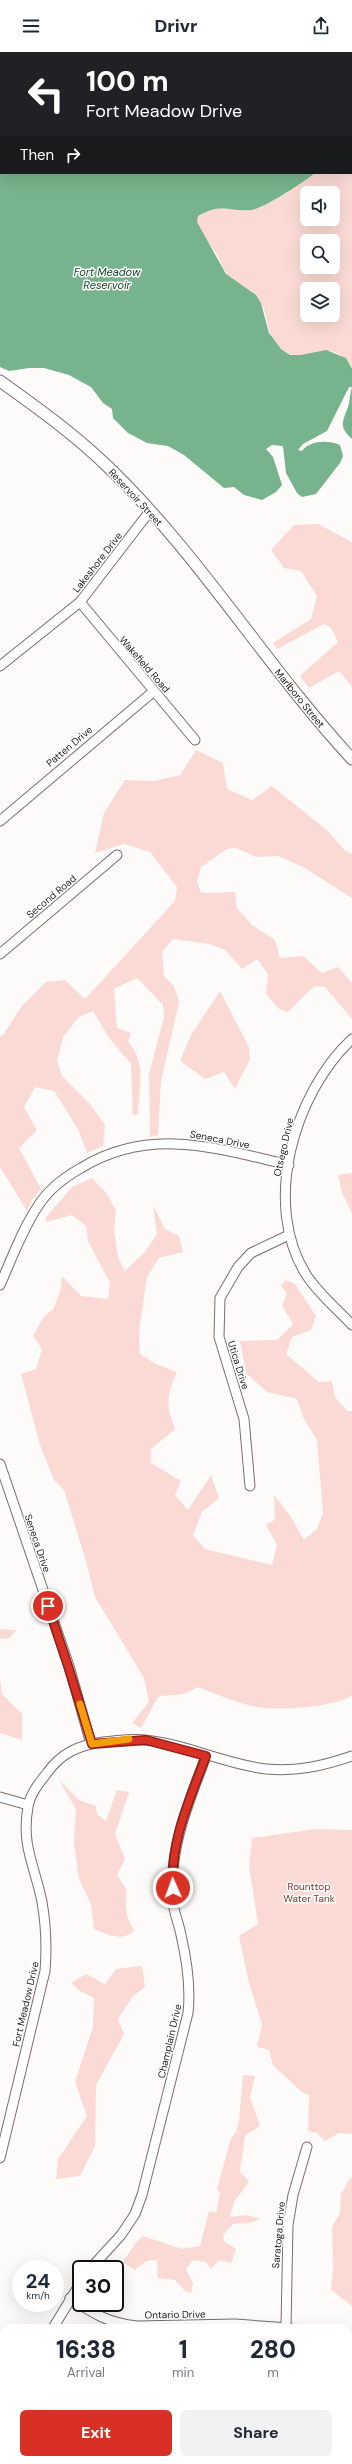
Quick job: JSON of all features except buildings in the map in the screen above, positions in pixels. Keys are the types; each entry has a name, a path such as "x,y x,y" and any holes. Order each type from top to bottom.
{"street":[{"name":"Reservoir Street","path":"0,381 89,449 150,511 250,636"},
{"name":"Lakeshore Drive","path":"0,666 80,602 150,511"},
{"name":"Wakefield Road","path":"80,602 195,740"},
{"name":"Marlboro Street","path":"250,636 352,759"},
{"name":"Patten Drive","path":"0,821 34,790 154,691"},
{"name":"Second Road","path":"0,954 116,855"},
{"name":"Otsego Drive","path":"352,1040 330,1061 313,1088 301,1116 289,1165 285,1204 286,1223 289,1235 306,1275 352,1325"},
{"name":"Seneca Drive","path":"0,1285 24,1230 39,1204 68,1176 105,1154 148,1144 194,1144 289,1165"},
{"name":"Utica Drive","path":"250,1486 244,1419 219,1337 220,1298 238,1267 251,1253 289,1235"},
{"name":"Seneca Drive","path":"0,1464 68,1666 92,1744"},
{"name":"Fort Meadow Drive","path":"0,2158 45,1971 47,1943 42,1900 26,1842 28,1805 36,1788 52,1766 76,1748 92,1744 146,1740 241,1765 287,1770 310,1768 352,1756"},
{"name":"Champlain Drive","path":"98,2260 121,2235 137,2208 188,2013 190,1995 186,1961 173,1903 172,1869 183,1816 206,1756"},
{"path":"0,1797 28,1805"},
{"name":"Saratoga Drive","path":"287,2324 288,2225 293,2195 307,2146"},
{"path":"55,2324 72,2295"},
{"name":"Ontario Drive","path":"70,2298 101,2318 118,2324"}],"green space":[{"path":"314,174 352,174 352,369 345,359 338,353 330,351 299,356 282,350 272,338 266,315 260,301 253,293 235,282 227,275 216,253 197,222 198,216 213,209 225,208 252,210 266,205"},
{"path":"318,524 352,542 352,687 339,671 309,688 300,676 338,642 331,628 324,624 277,649 273,643 311,619 317,596 301,571 284,568 271,550 294,525"},
{"path":"196,750 223,763 227,789 252,800 272,786 330,833 345,851 352,854 352,898 303,867 278,856 256,857 236,848 227,849 201,867 197,881 201,893 235,892 237,908 252,925 275,940 280,958 303,956 322,973 338,967 352,983 352,1019 325,987 314,986 288,1012 279,1009 266,994 268,974 257,959 242,969 225,950 209,944 173,939 162,952 164,976 174,986 179,1002 161,1081 158,1135 150,1137 149,1074 164,1017 163,1005 137,978 114,989 117,1028 131,1033 128,1042 138,1058 140,1067 138,1114 133,1116 131,1064 109,1038 93,1011 79,1017 63,1037 57,1061 62,1076 90,1104 105,1125 103,1146 87,1153 78,1129 54,1091 35,1087 24,1107 37,1130 19,1148 41,1189 32,1200 27,1211 0,1167 0,1036 3,1035 22,1006 46,982 65,980 85,999 175,901 177,887 150,852 124,844 95,853 104,813 125,780 154,781 180,775"},
{"path":"220,991 249,1047 250,1059 235,1089 224,1072 205,1079 180,1061 191,1035"},
{"path":"352,1173 352,1213 342,1193 338,1175"},
{"path":"92,1178 106,1193 116,1210 114,1231 118,1257 125,1271 145,1252 157,1234 153,1205 165,1229 179,1236 183,1252 159,1258 147,1277 139,1331 140,1354 156,1364 177,1372 168,1400 175,1429 151,1449 151,1463 181,1481 175,1495 188,1510 211,1475 219,1498 202,1512 193,1535 205,1549 272,1565 277,1545 266,1525 275,1520 274,1495 291,1517 304,1540 317,1529 323,1513 317,1440 304,1419 297,1399 267,1392 246,1373 240,1341 277,1340 293,1324 282,1306 287,1293 281,1286 286,1280 295,1284 316,1316 311,1330 292,1337 286,1354 319,1382 332,1381 335,1397 347,1411 352,1411 352,1695 345,1699 310,1707 265,1708 239,1702 197,1687 187,1693 158,1697 141,1728 132,1723 149,1702 144,1678 95,1597 85,1558 64,1490 54,1480 40,1445 21,1374 36,1369 42,1349 33,1336 43,1318 54,1308 61,1288 62,1276 81,1296 108,1299 110,1283 88,1241 86,1226 72,1215 47,1222 46,1217 72,1187"},
{"path":"0,1629 16,1630 10,1638 0,1639"},
{"path":"0,1679 2,1694 22,1714 22,1740 0,1733"},
{"path":"59,1780 79,1800 96,1806 97,1814 106,1821 117,1790 129,1792 115,1834 125,1859 117,1875 127,1890 126,1911 134,1931 129,1934 119,1937 94,1929 91,1904 79,1879 74,1842 76,1809"},
{"name":"Rounttop Water Tank","path":"316,1829 352,1830 352,2134 339,2133 325,2141 317,2133 308,2131 309,2095 302,2092 273,2065 269,2050 257,2047 262,2024 249,1983 239,1936 258,1924 249,1866 252,1838"},
{"path":"142,1966 145,1987 133,1996 118,2019 124,2034 96,2085 95,2146 80,2176 56,2179 58,2159 87,2116 75,2082 93,2027 94,1998 80,1991 71,1983 86,1974 105,1984 116,1969"},
{"path":"243,2075 255,2076 250,2097 260,2126 245,2136 240,2171 249,2182 234,2202 230,2217 246,2215 260,2219 249,2223 233,2224 223,2235 224,2241 236,2249 231,2263 219,2260 211,2269 206,2262 193,2260 186,2269 193,2283 191,2293 185,2291 175,2280 158,2278 157,2260 146,2261 135,2270 124,2263 136,2242 143,2236 182,2249 200,2246 209,2211 216,2213 220,2193 217,2189 231,2138 236,2132 239,2121"},
{"path":"350,2178 352,2178 352,2306 331,2290 333,2268 332,2227 340,2213 341,2194"}],"water":[{"name":"Fort Meadow Reservoir","path":"0,174 314,174 285,194 258,208 252,210 225,208 213,209 198,216 197,222 226,274 256,295 261,303 269,333 281,349 290,355 301,355 326,350 346,358 352,369 352,387 349,387 327,431 303,444 298,450 302,451 305,447 320,442 330,442 340,445 343,456 340,463 316,494 302,497 297,493 286,473 283,446 272,445 266,449 273,457 282,485 276,492 262,500 244,495 234,487 224,488 184,455 168,446 147,443 128,433 113,418 112,409 103,403 91,387 69,375 44,368 29,368 9,371 0,367"},
{"path":"352,387 352,439 343,427 343,420 349,404"}],"slow traffic":[{"path":"80,1704 92,1744 129,1739"}],"route":[{"path":"48,1606 92,1744 128,1739 146,1740 171,1745 206,1756 183,1816 175,1848 172,1869 173,1888"}]}
